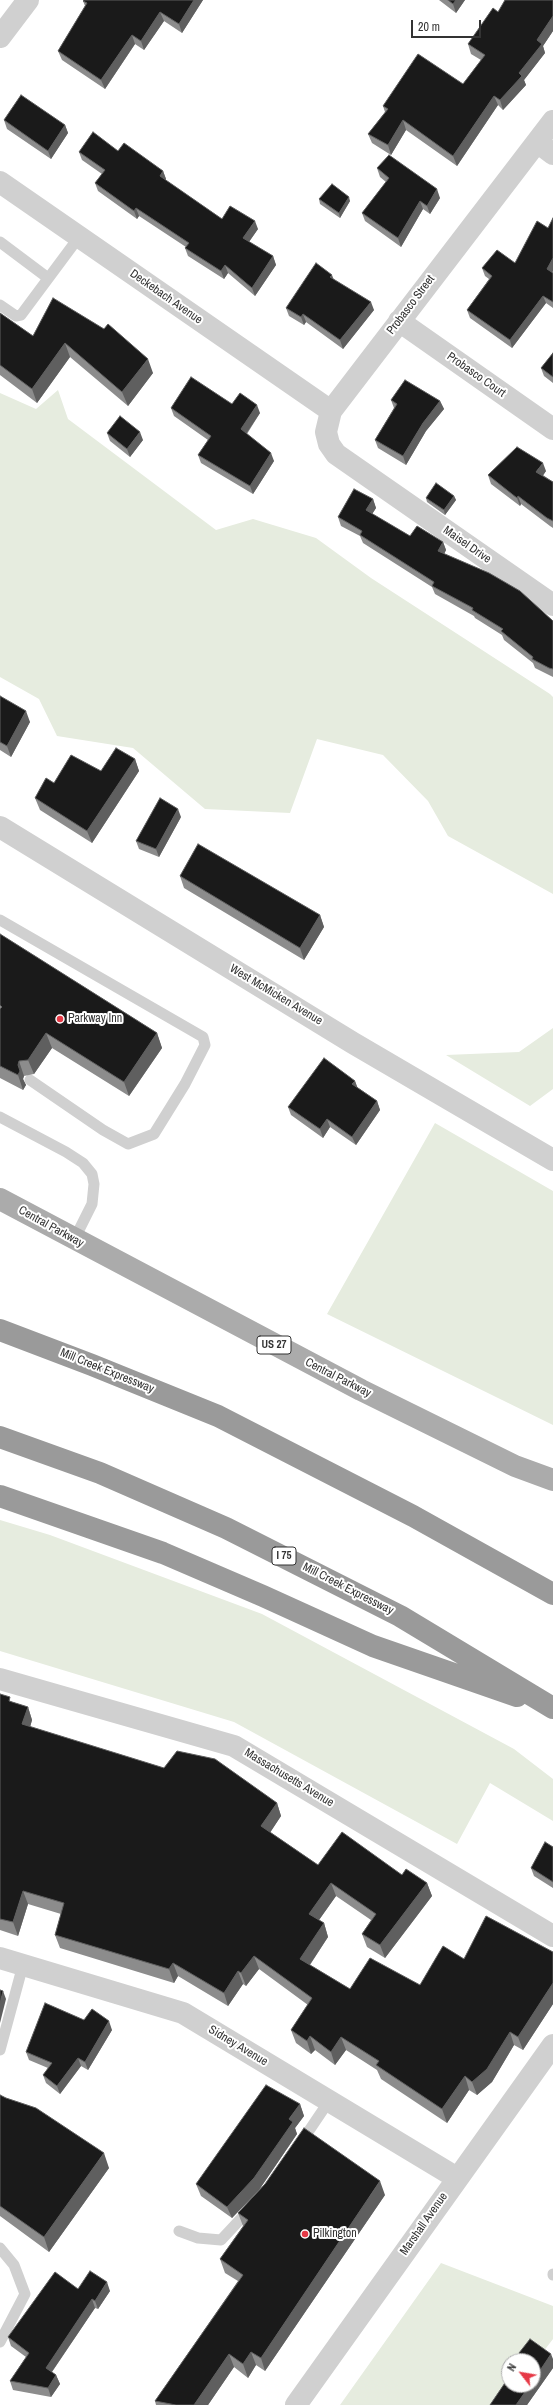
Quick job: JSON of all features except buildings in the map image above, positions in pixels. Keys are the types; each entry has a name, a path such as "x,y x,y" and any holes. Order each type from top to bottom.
{"highway":[{"name":"Mill Creek Expressway","path":"0,1330 92,1364 218,1416 413,1516 553,1594"},
{"name":"Mill Creek Expressway","path":"0,1437 100,1473 233,1531 400,1616 553,1708"},
{"path":"0,1496 163,1553 373,1646 553,1708"}],"main road":[{"name":"Central Parkway","path":"0,1199 74,1240 361,1390 515,1466 553,1480"}],"street":[{"path":"0,37 28,0"},
{"name":"Probasco Street","path":"381,485 336,454 329,444 326,432 331,411 399,321 545,148 553,121"},
{"name":"Deckebach Avenue","path":"0,182 331,411"},
{"name":"Probasco Court","path":"399,321 553,429"},
{"name":"Maisel Drive","path":"381,485 553,606"},
{"name":"West McMicken Avenue","path":"0,827 353,1042 553,1160"},
{"name":"Massachusetts Avenue","path":"0,1679 234,1746 553,1936"},
{"name":"Sidney Avenue","path":"0,1958 183,2013 457,2178"},
{"name":"Marshall Avenue","path":"296,2405 457,2178 551,2052"}],"lane":[{"path":"0,305 16,316 21,315 79,237"},
{"path":"0,242 48,278"},
{"path":"0,920 202,1037 205,1045 186,1084 154,1134 128,1144 103,1130 30,1080"},
{"path":"0,1117 66,1152 83,1163 92,1174 94,1184 92,1204 74,1240"},
{"path":"0,2050 22,1965"},
{"path":"294,2153 329,2101"},
{"path":"179,2231 198,2238 221,2240 259,2200"},
{"path":"0,2248 14,2264 25,2294 0,2342"}],"shaded area":[{"path":"58,390 68,419 216,530 253,519 316,538 371,578 553,697 553,894 448,836 428,801 383,755 317,739 290,813 205,809 133,748 57,736 39,699 0,677 0,393 36,409"},
{"path":"553,1028 553,1089 530,1106 446,1055 519,1052"},
{"path":"435,1123 553,1191 553,1425 327,1314"},
{"path":"0,1520 50,1535 262,1614 514,1749 553,1779 553,1821 490,1783 457,1844 234,1722 0,1651"},
{"path":"441,2263 553,2306 553,2339 541,2355 541,2353 501,2353 501,2393 507,2393 503,2405 340,2405"}],"place":[{"name":"Parkway Inn","path":"60,1019"},
{"name":"Pilkington","path":"305,2234"}]}
